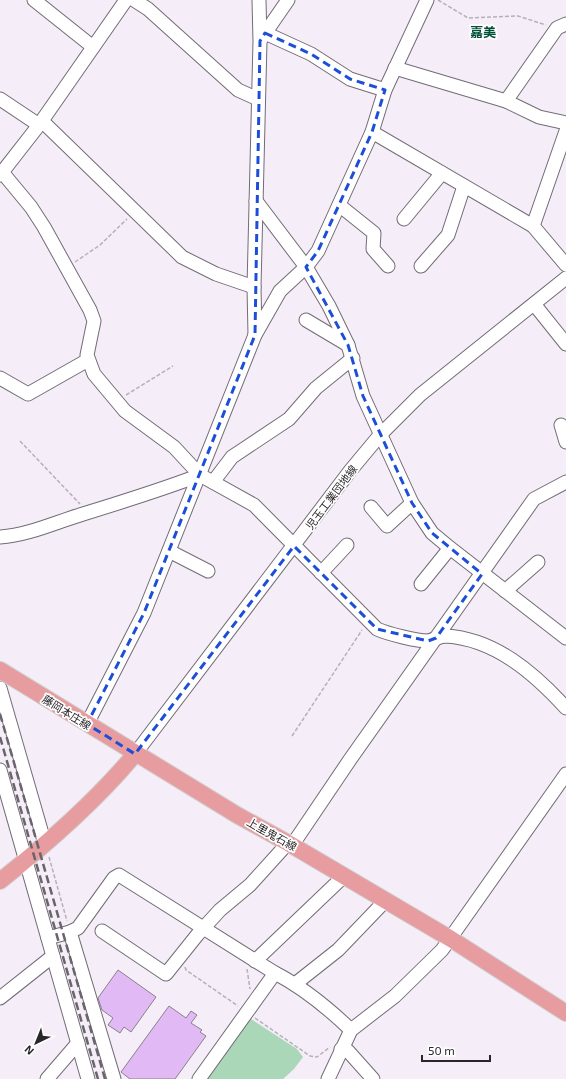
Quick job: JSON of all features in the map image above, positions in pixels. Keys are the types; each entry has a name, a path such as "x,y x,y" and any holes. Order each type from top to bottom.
{"main road":[{"name":"藤岡本庄線","path":"0,670 135,754"},
{"name":"上里鬼石線","path":"135,754 236,815 288,843 451,938 566,1013"},
{"path":"0,881 45,844 95,796 135,754"}],"street":[{"path":"34,0 93,47"},
{"path":"126,0 40,123 1,174 31,207 90,310 94,321 87,355 94,374 125,411 174,447 200,475 254,505 377,629 386,633 428,641 444,636 466,640 496,649 509,657 549,689 566,708"},
{"path":"134,0 148,9 238,90 258,100"},
{"path":"255,335 254,287 258,100 262,37 258,0"},
{"path":"262,37 288,0"},
{"path":"86,724 144,613 255,335 280,291 306,267 318,251 372,132 385,90 427,0"},
{"path":"506,101 562,26"},
{"path":"262,37 311,54 350,79 385,90"},
{"path":"395,68 506,101 539,117 566,123"},
{"path":"0,99 40,123 182,256 216,274 254,287"},
{"path":"533,226 566,131"},
{"path":"372,132 533,226 566,266"},
{"path":"404,219 442,173"},
{"path":"421,266 448,235 464,186"},
{"path":"256,200 306,267 329,306 348,345 363,396 380,435 412,503 432,533 482,574 566,638"},
{"path":"339,205 374,233 373,249 388,266"},
{"name":"児玉工業団地線","path":"135,754 350,471 380,435 420,395 566,278"},
{"path":"534,304 566,344"},
{"path":"306,320 348,345"},
{"path":"213,482 232,457 290,419 316,388 353,358"},
{"path":"0,378 28,394 88,360"},
{"path":"561,426 566,442"},
{"path":"0,537 43,528 200,475"},
{"path":"102,931 166,974 204,927 220,910 250,885 288,843 295,841 349,760 534,499 566,482"},
{"path":"371,507 387,526 412,503"},
{"path":"321,572 347,546"},
{"path":"421,584 450,548"},
{"path":"169,551 208,571"},
{"path":"505,591 538,562"},
{"path":"0,688 45,844"},
{"path":"0,770 3,790 26,860 88,1079"},
{"path":"328,1079 351,1030 394,996 434,959 451,938 566,774"},
{"path":"48,938 70,932 84,921 114,878 119,875 204,927 251,962 295,984 327,1006 351,1030"},
{"path":"251,962 344,876"},
{"path":"295,984 338,950 386,900"},
{"path":"70,932 114,1079"},
{"path":"0,998 53,956"},
{"path":"199,1079 244,1011 274,974"},
{"path":"47,1079 78,1043"},
{"path":"341,1049 348,1051 373,1079"}],"path":[{"path":"438,0 468,18 518,16 562,26"},
{"path":"67,268 100,245 135,211"},
{"path":"116,401 173,366"},
{"path":"20,441 88,512"},
{"path":"292,736 368,620"},
{"path":"45,844 70,932"},
{"path":"250,990 251,962"},
{"path":"184,964 186,970 310,1056 317,1057 333,1045 341,1049"}],"highlighted area":[{"path":"265,33 311,54 350,79 385,90 372,132 318,251 306,267 348,345 363,396 412,503 432,533 482,574 436,638 428,641 377,629 294,546 135,754 87,724 144,613 255,335 260,41"}],"green space":[{"path":"248,1017 297,1049 303,1057 294,1069 283,1079 204,1079"}],"building":[{"path":"118,970 156,997 131,1032 124,1027 120,1033 108,1025 113,1018 102,1010 98,998"},
{"path":"169,1006 186,1018 191,1011 197,1015 191,1023 202,1030 200,1032 206,1036 175,1079 130,1079 121,1072"}],"railway":[{"path":"0,714 105,1079"},
{"path":"0,737 98,1079"}],"district":[{"name":"嘉美","path":"483,32"}]}
